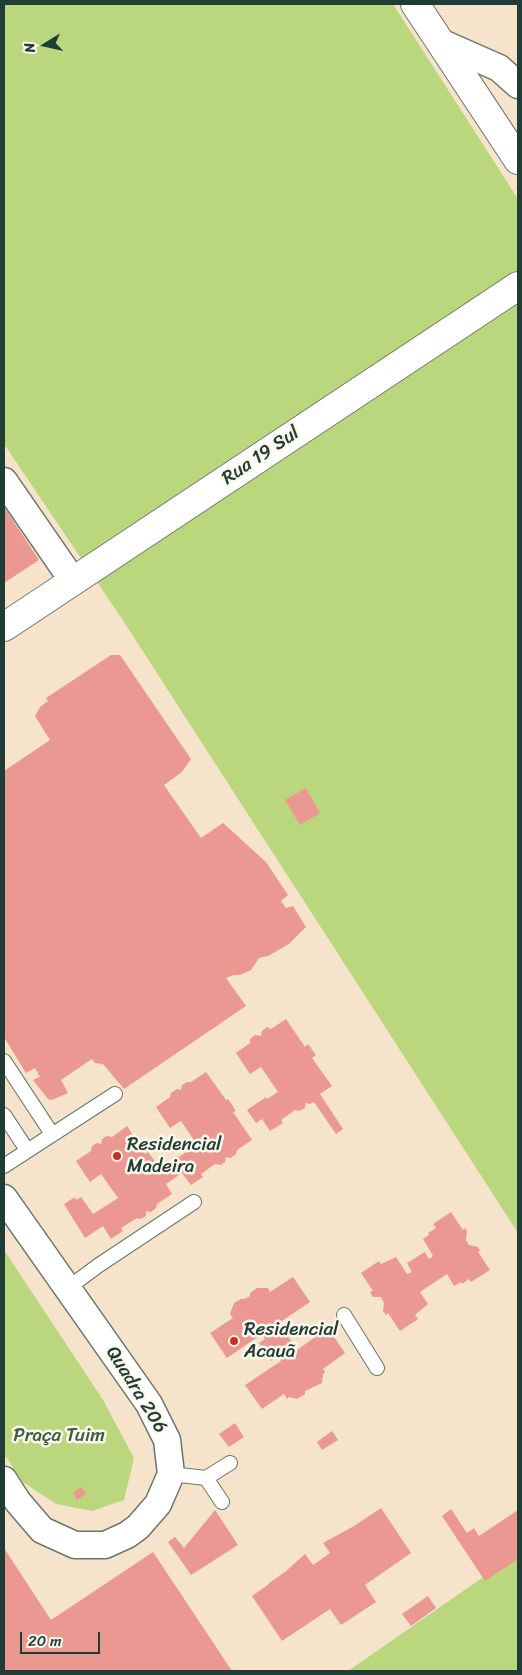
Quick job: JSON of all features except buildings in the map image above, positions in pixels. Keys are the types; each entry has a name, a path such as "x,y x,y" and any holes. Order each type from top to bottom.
{"street":[{"path":"415,4 518,160"},
{"path":"440,42 499,68 518,84"},
{"name":"Rua 19 Sul","path":"4,627 518,286"},
{"path":"4,481 73,581"},
{"name":"Quadra 206","path":"4,1198 149,1404 167,1440 171,1474"},
{"path":"4,1480 18,1502 42,1530 75,1545 105,1545 127,1535 138,1527 158,1504 171,1474"}],"lane":[{"path":"4,1061 52,1134"},
{"path":"4,1166 115,1094"},
{"path":"4,1115 27,1150"},
{"path":"68,1288 99,1265 194,1202"},
{"path":"344,1315 377,1368"},
{"path":"171,1474 206,1478 230,1463"},
{"path":"206,1478 222,1502"}],"green space":[{"path":"4,4 393,4 518,199 518,1233 122,619 4,444"},
{"name":"Praça Tuim","path":"4,1250 103,1400 134,1458 124,1500 92,1511 56,1504 23,1482 4,1454"},
{"path":"518,1553 518,1671 348,1671"}],"place":[{"name":"Residencial Madeira","path":"117,1156"},
{"name":"Residencial Acauã","path":"234,1341"}]}
